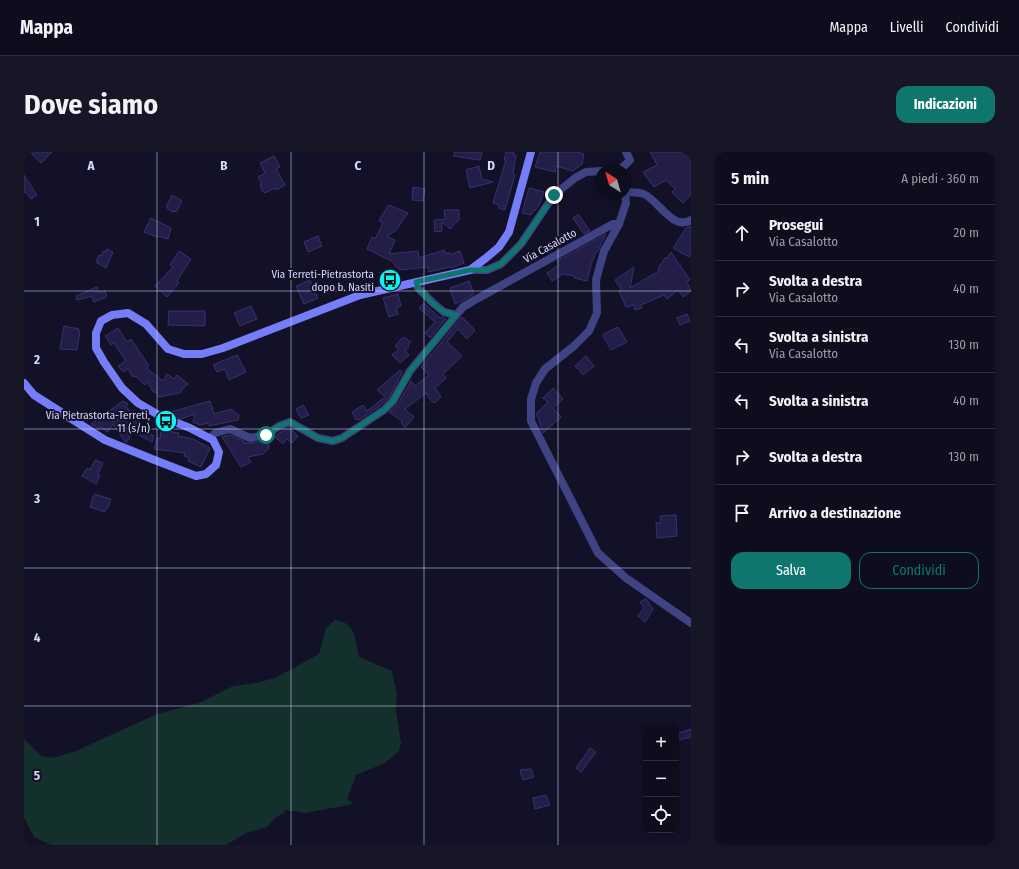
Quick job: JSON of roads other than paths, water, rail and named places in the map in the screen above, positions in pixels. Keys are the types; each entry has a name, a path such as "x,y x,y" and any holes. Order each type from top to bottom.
{"main road":[{"path":"24,383 34,396 105,440 196,476 206,474 216,465 219,452 213,440 190,428 162,417 138,403 122,388 96,348 96,333 101,321 112,315 128,313 146,324 168,349 184,354 202,354 223,348 360,295 470,270 499,247 509,232 531,152"}],"street":[{"path":"626,152 630,160 627,164"},
{"path":"470,270 487,270 501,264 521,244 554,195 575,178 586,172 595,171"},
{"path":"631,192 645,195 668,216 677,222 682,223 691,220"},
{"path":"626,200 619,224 604,251 596,280 597,313 589,332 545,369 536,383 531,399 531,421 598,553 626,578 691,623"},
{"name":"Via Casalotto","path":"210,438 215,433 230,429 250,438 266,435 279,426 290,422 318,438 333,441 342,438 384,410 393,401 410,371 463,307 613,224 619,224"},
{"path":"416,282 418,288 432,303 444,312 456,315"}],"place":[{"name":"Via Terreti-Pietrastorta dopo b. Nasiti","path":"390,280"},
{"name":"Via Pietrastorta-Terreti, 11 (s/n)","path":"166,421"}]}
